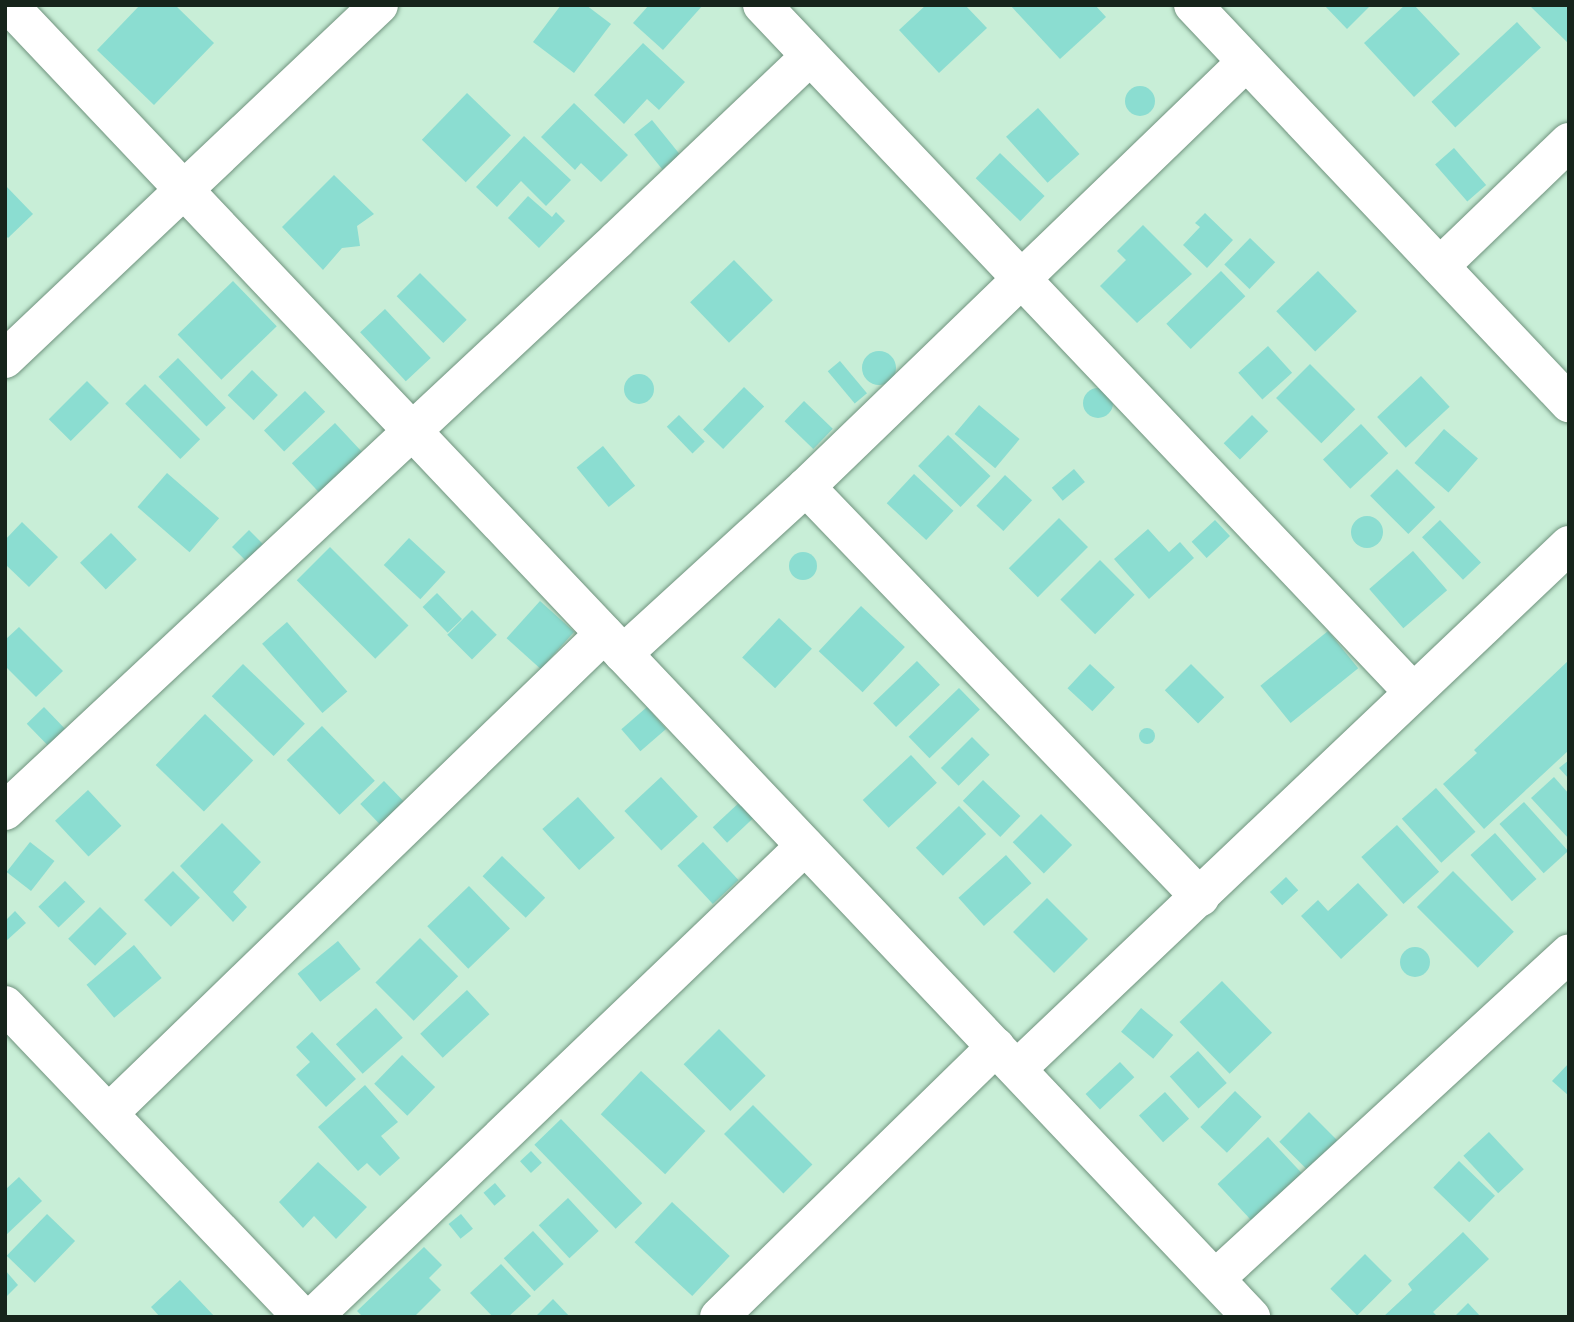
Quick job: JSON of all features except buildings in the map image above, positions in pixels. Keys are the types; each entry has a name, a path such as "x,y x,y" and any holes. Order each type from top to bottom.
{"street":[{"path":"9,5 1251,1317"},
{"path":"5,359 379,5"},
{"path":"762,5 1412,691"},
{"path":"1193,5 1569,403"},
{"path":"5,811 413,432 810,56"},
{"path":"109,1113 614,644 806,486 1247,62"},
{"path":"1440,266 1569,142"},
{"path":"806,486 1200,897"},
{"path":"719,1317 1006,1058 1200,897 1412,691 1569,545"},
{"path":"313,1317 805,846"},
{"path":"1215,1279 1569,953"},
{"path":"5,1005 302,1317"}]}
